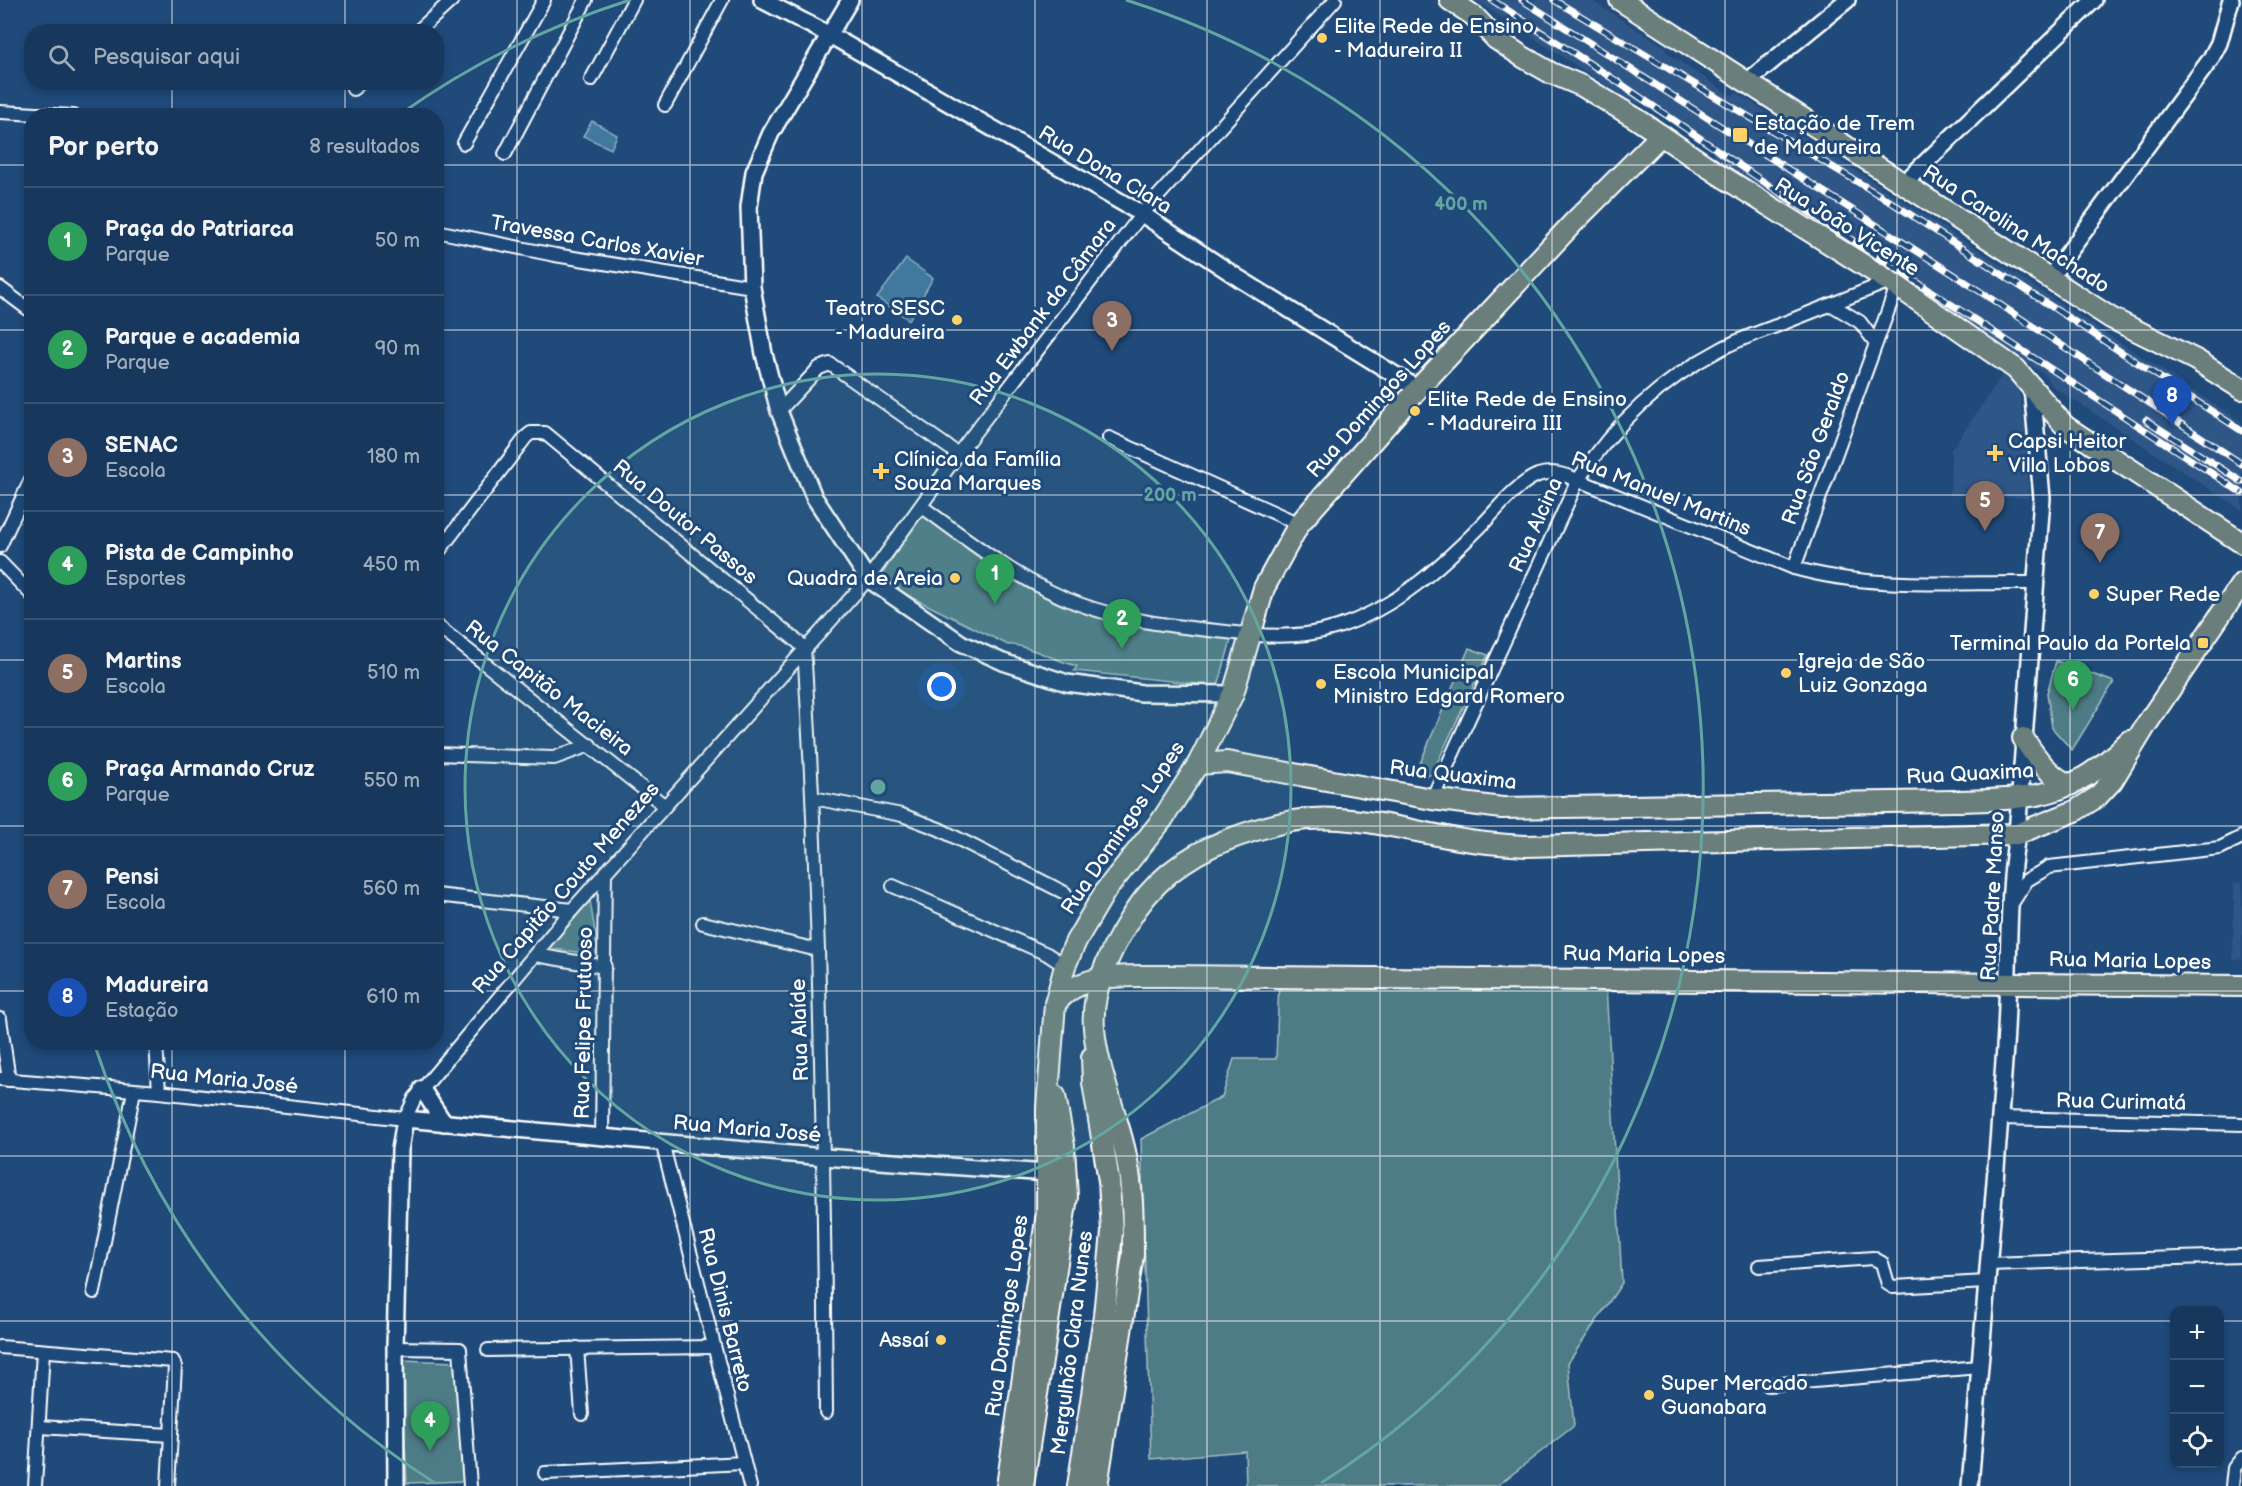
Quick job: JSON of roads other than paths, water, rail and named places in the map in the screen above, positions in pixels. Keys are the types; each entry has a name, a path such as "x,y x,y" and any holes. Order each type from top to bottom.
{"main road":[{"name":"Rua João Vicente","path":"1450,0 1474,16 1496,39 1523,57 1551,73 1582,86 1894,283 2016,369 2065,426 2242,543"},
{"name":"Rua Carolina Machado","path":"1620,0 2111,318 2196,360 2242,388"},
{"name":"Rua Domingos Lopes","path":"1007,1486 1045,1232 1047,1108 1055,1004 1065,966 1088,916 1162,820 1198,764 1233,694 1264,588 1299,524 1418,389 1573,223 1661,135"},
{"path":"1097,1486 1133,1255 1127,1161 1094,1028 1100,978 1120,934 1150,891 1181,862 1224,841 1294,821 1317,820 1380,824 1489,844 1526,846 2017,834 2075,811 2097,796 2119,772 2146,724 2242,583"},
{"name":"Rua Quaxima","path":"1198,764 1227,762 1432,800 1473,806 1531,809 2020,799 2044,795 2099,770 2146,724"},
{"path":"2023,738 2044,767 2070,785"},
{"path":"1955,801 1968,813 1968,824 1962,834"},
{"name":"Rua Maria Lopes","path":"1055,1004 1072,987 1100,978 1166,976 2010,982 2242,986"},
{"name":"Mergulhão Clara Nunes","path":"1078,1486 1104,1316 1112,1232 1109,1181 1093,1083 1094,1028"},
{"name":"Mergulhão Clara Nunes","path":"1023,1486 1067,1197 1061,1122 1050,1076"}],"street":[{"path":"426,24 452,0"},
{"path":"464,143 544,0"},
{"path":"505,154 586,0"},
{"path":"591,80 634,0"},
{"path":"665,105 722,0"},
{"name":"Rua Dona Clara","path":"762,0 828,34 1142,214 1240,279 1418,389"},
{"path":"850,0 771,134 754,172 749,207 752,287 764,354 779,411 814,496 868,579 961,643 1048,679 1095,688 1142,693 1233,694"},
{"name":"Rua Ewbank da Câmara","path":"868,579 958,454 1142,214 1335,0"},
{"path":"1748,81 1847,0"},
{"path":"1903,184 2094,0"},
{"path":"2049,279 2210,60 2218,43 2231,0"},
{"path":"0,112 24,113"},
{"name":"Travessa Carlos Xavier","path":"444,233 555,255 752,287"},
{"name":"Rua Alcina","path":"1432,800 1578,480 1594,455 1645,400 1691,366 1722,348 1894,283"},
{"name":"Rua São Geraldo","path":"1794,568 1894,283"},
{"path":"0,288 24,306"},
{"path":"1832,305 1860,322 1875,342"},
{"path":"779,411 819,368 830,364 958,454"},
{"name":"Rua Padre Manso","path":"1970,1486 2010,982 2010,906 2042,498 2032,387"},
{"name":"Rua Doutor Passos","path":"444,545 526,437 539,431 552,436 804,647"},
{"path":"1108,438 1299,524"},
{"name":"Rua Manuel Martins","path":"921,506 988,555 1048,591 1078,604 1146,621 1250,635 1308,635 1374,612 1398,599 1440,567 1522,485 1536,476 1559,473 1794,568 1843,580 2036,583"},
{"path":"0,546 24,494"},
{"path":"0,562 24,587"},
{"name":"Rua Capitão Couto Menezes","path":"396,1486 400,1150 405,1119 422,1089 572,910 804,647 868,579"},
{"name":"Rua Capitão Macieira","path":"444,631 591,745 665,806"},
{"name":"Rua Alaíde","path":"804,647 813,798 824,1157 826,1412"},
{"path":"444,754 554,758 591,745"},
{"path":"813,798 902,815 939,829 1065,893"},
{"path":"2010,906 2027,880 2049,867 2212,849 2232,844 2242,837"},
{"name":"Rua Felipe Frutuoso","path":"602,1138 605,872"},
{"path":"893,886 1047,954 1065,966"},
{"path":"444,896 572,910"},
{"path":"703,923 818,950"},
{"path":"536,955 605,966"},
{"path":"0,1019 5,1080"},
{"path":"156,1050 159,1092"},
{"name":"Rua Maria José","path":"5,1080 159,1092 602,1138 1047,1173"},
{"path":"422,1089 444,1123"},
{"path":"94,1292 134,1091"},
{"name":"Rua Curimatá","path":"2000,1118 2242,1124"},
{"name":"Rua Dinis Barreto","path":"662,1142 750,1486"},
{"path":"1988,1264 2242,1256"},
{"path":"1758,1266 1873,1258 1882,1263 1888,1284 1895,1288 1987,1282"},
{"path":"0,1347 170,1359 174,1362 168,1486"},
{"path":"488,1350 714,1347"},
{"path":"396,1348 460,1349 471,1486"},
{"path":"577,1348 582,1414"},
{"path":"35,1486 43,1351"},
{"path":"1768,1385 1979,1367"},
{"path":"40,1427 170,1435"},
{"path":"2232,1486 2234,1468 2242,1458"},
{"path":"545,1473 744,1462"}],"railway":[{"path":"1492,0 1615,80 1789,199 2242,493"},
{"path":"1522,0 1961,279 2242,464"},
{"path":"1554,0 1891,202 2242,431"},
{"path":"2146,420 2242,482"}],"place":[{"name":"Elite Rede de Ensino - Madureira II","path":"1322,38"},
{"name":"Estação de Trem de Madureira","path":"1740,135"},
{"name":"Teatro SESC - Madureira","path":"957,320"},
{"name":"SENAC","path":"1112,351"},
{"name":"Elite Rede de Ensino - Madureira III","path":"1415,411"},
{"name":"Madureira","path":"2172,426"},
{"name":"Capsi Heitor Villa Lobos","path":"1995,453"},
{"name":"Clínica da Família Souza Marques","path":"881,471"},
{"name":"Martins","path":"1985,531"},
{"name":"Pensi","path":"2100,563"},
{"name":"Quadra de Areia","path":"955,578"},
{"name":"Super Rede","path":"2094,594"},
{"name":"Praça do Patriarca","path":"995,604"},
{"name":"Terminal Paulo da Portela","path":"2203,643"},
{"name":"Parque e academia","path":"1122,649"},
{"name":"Igreja de São Luiz Gonzaga","path":"1786,673"},
{"name":"Escola Municipal Ministro Edgard Romero","path":"1321,684"},
{"name":"Praça Armando Cruz","path":"2073,710"},
{"name":"Assaí","path":"941,1340"},
{"name":"Super Mercado Guanabara","path":"1649,1395"},
{"name":"Pista de Campinho","path":"430,1451"}]}
